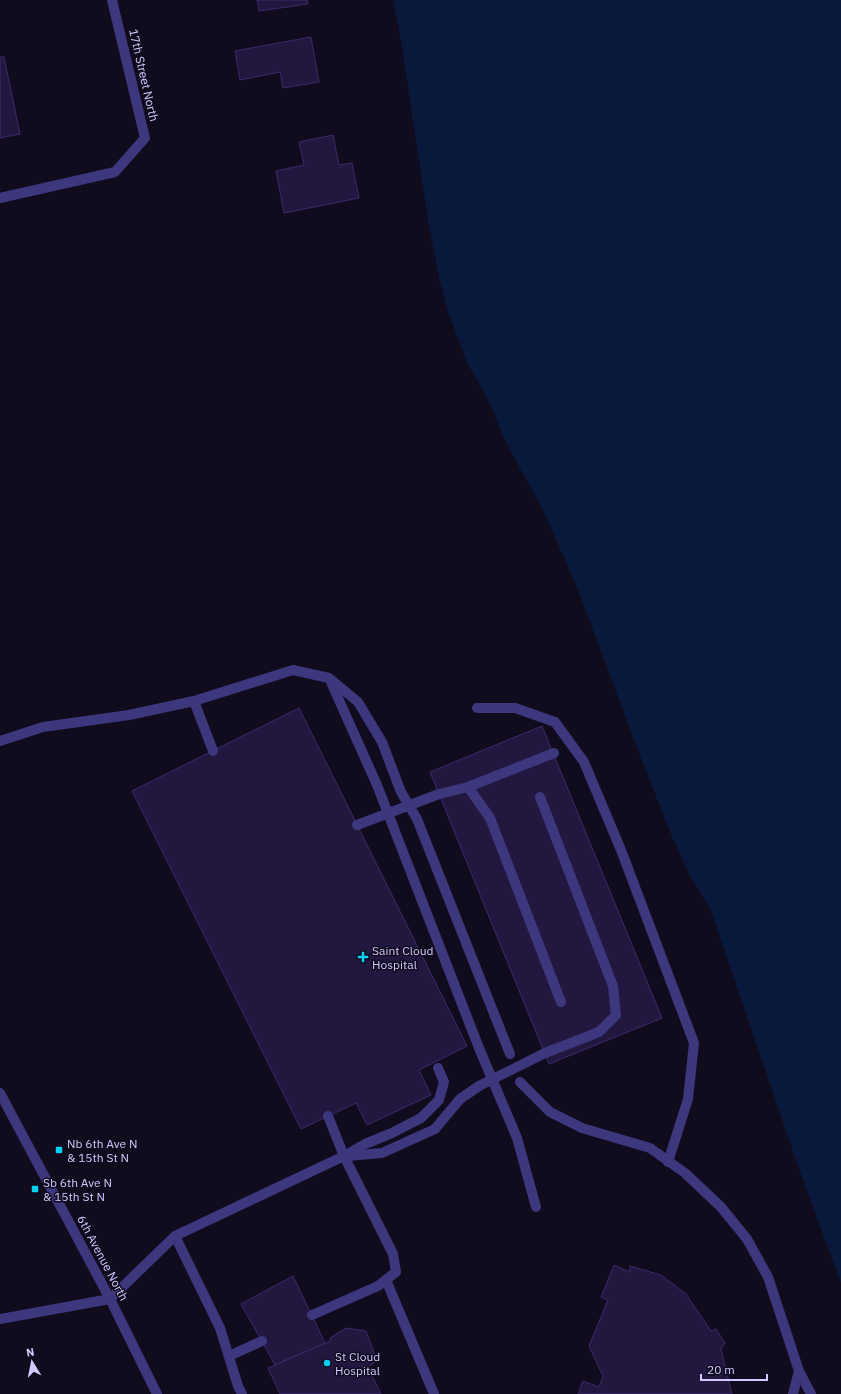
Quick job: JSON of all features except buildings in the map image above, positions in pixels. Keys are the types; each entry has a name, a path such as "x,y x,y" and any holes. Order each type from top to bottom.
{"street":[{"name":"17th Street North","path":"0,198 115,172 145,138 112,0"},
{"path":"0,741 43,727 129,716 194,701 293,670 329,678 358,702 382,742 401,792 417,819 510,1054"},
{"path":"329,678 377,785 476,1040 517,1138 536,1207"},
{"path":"194,701 213,751"},
{"path":"477,708 515,708 555,722 584,762 621,850 694,1043 688,1099 668,1162"},
{"path":"357,825 439,794 468,787 554,754"},
{"path":"468,787 490,818 561,1002"},
{"path":"344,1156 382,1153 435,1129 460,1099 479,1086 545,1053 599,1032 616,1015 613,986 540,797"},
{"path":"0,1319 110,1299 175,1236 421,1118 439,1100 444,1082 438,1068"},
{"path":"520,1082 550,1112 582,1128 650,1148 685,1173 720,1207 748,1239 768,1277 799,1371 811,1394"},
{"name":"6th Avenue North","path":"0,1093 110,1299 157,1394"},
{"path":"312,1315 378,1286 396,1272 393,1254 344,1156 328,1116"},
{"path":"175,1236 220,1328 238,1386 242,1394"},
{"path":"386,1280 434,1394"},
{"path":"229,1356 262,1341"},
{"path":"793,1394 799,1371"}],"water":[{"path":"393,0 841,0 841,1283 799,1169 710,908 689,874 670,832 577,587 543,510 503,437 495,415 483,390 468,365 448,312 439,278 428,220 400,34"}],"place":[{"name":"Saint Cloud Hospital","path":"363,957"},
{"name":"Nb 6th Ave N & 15th St N","path":"59,1150"},
{"name":"Sb 6th Ave N & 15th St N","path":"35,1189"},
{"name":"St Cloud Hospital","path":"327,1363"}]}
